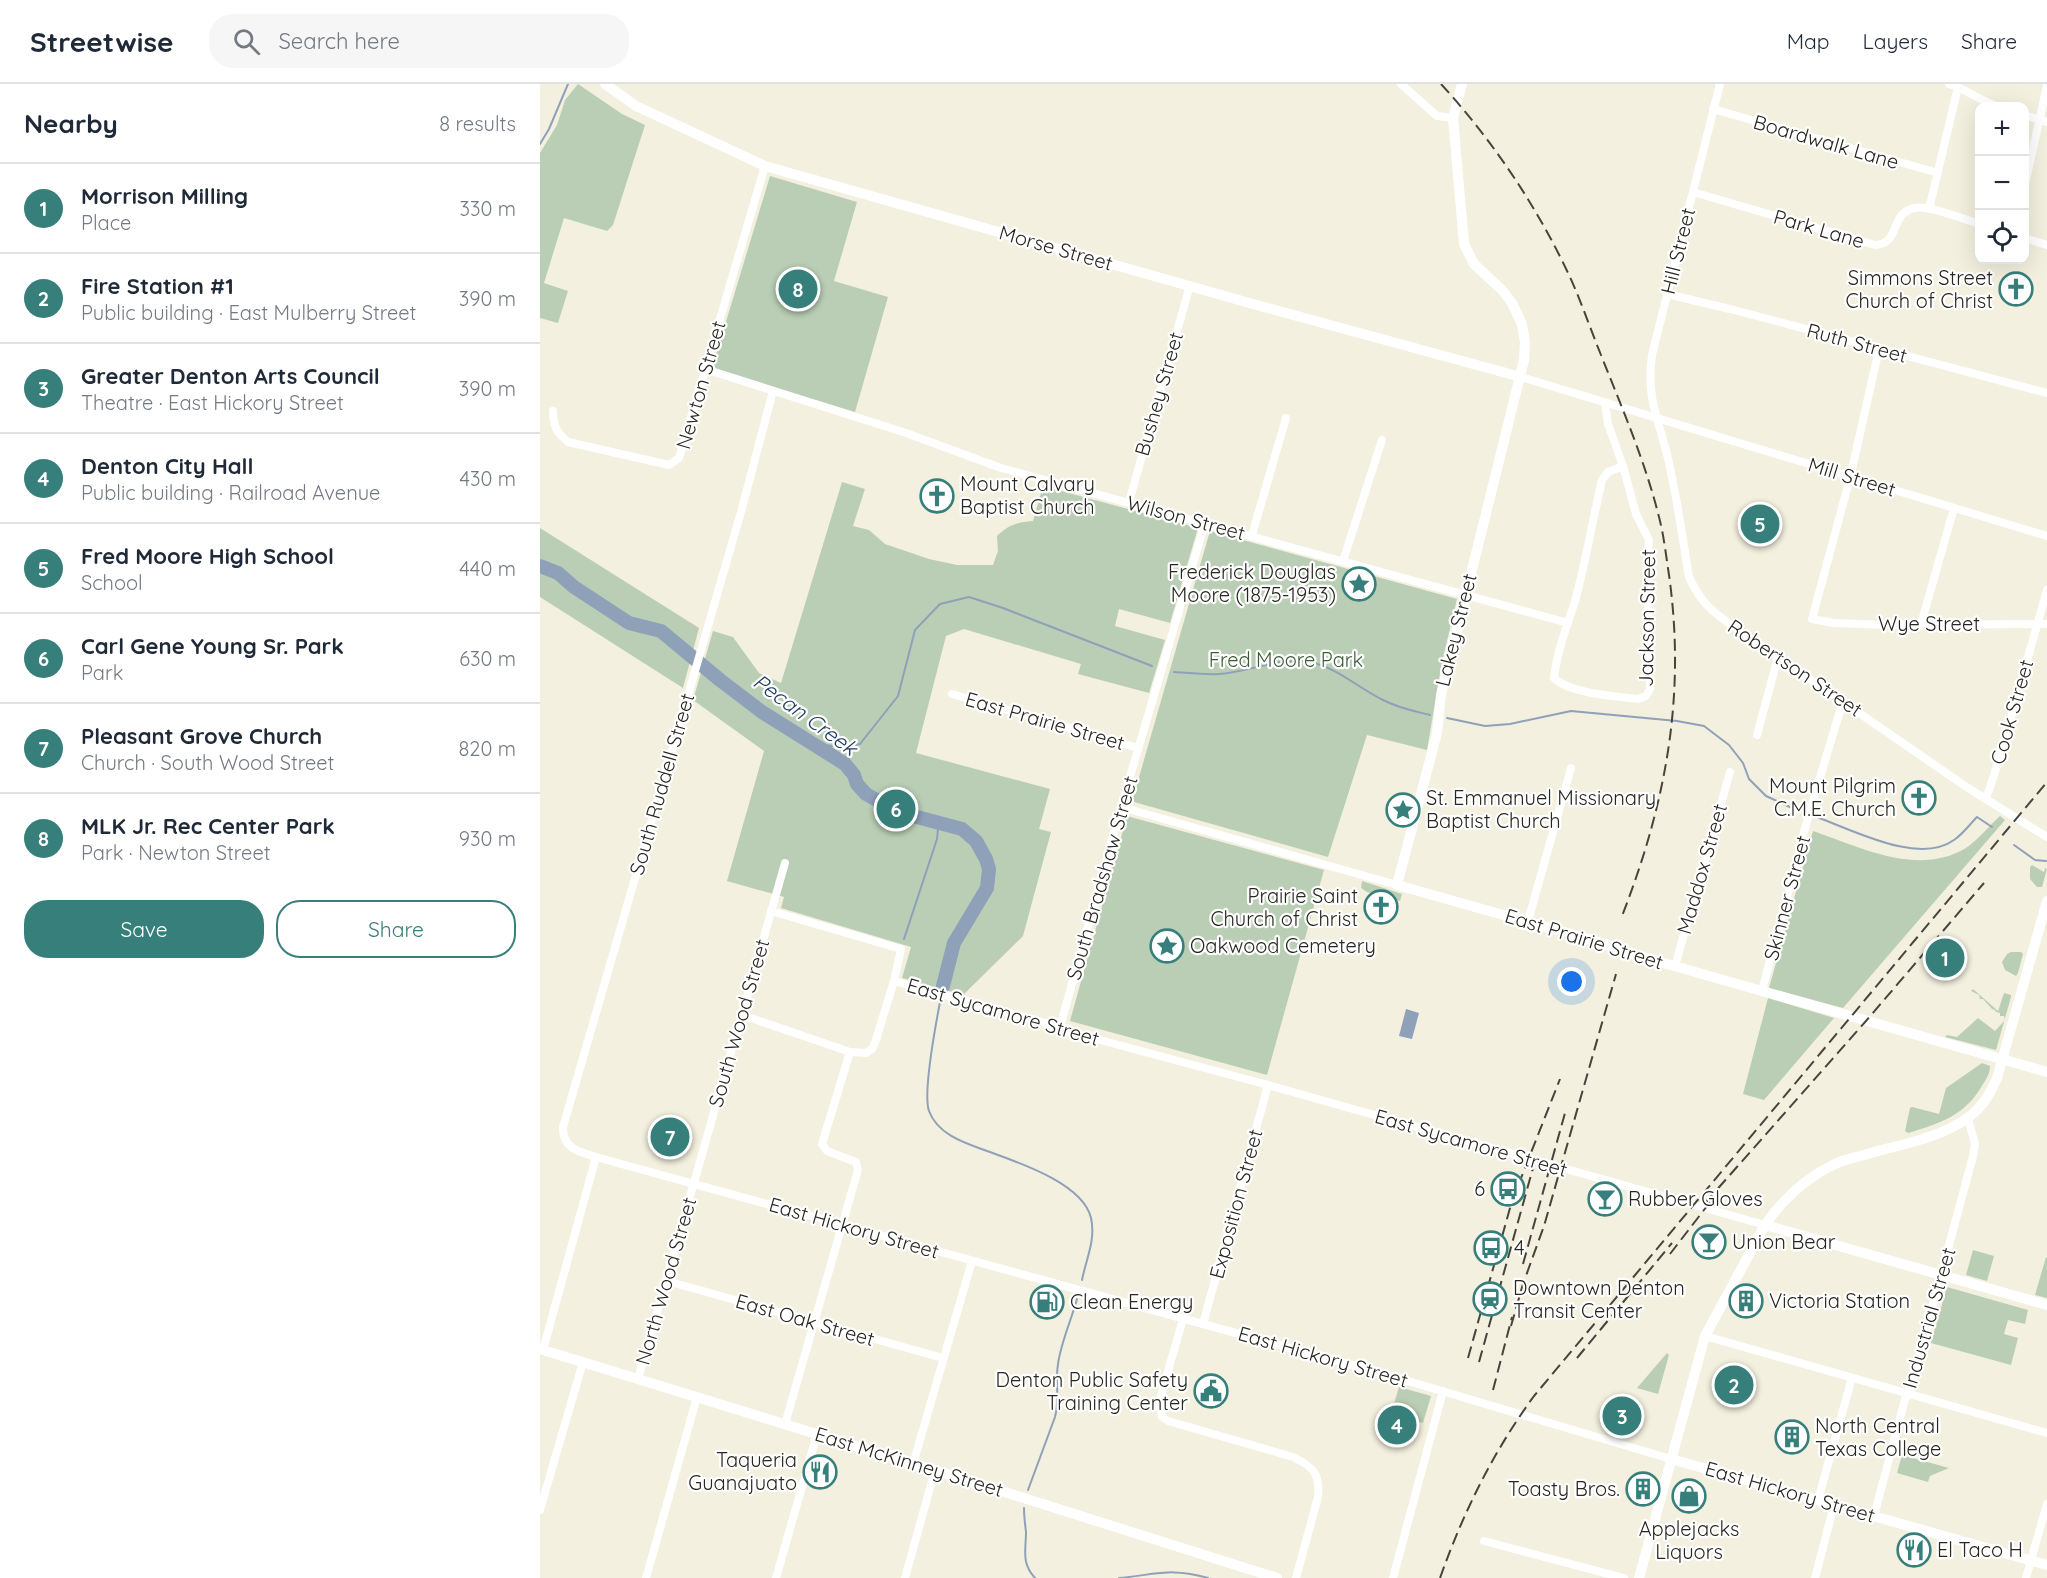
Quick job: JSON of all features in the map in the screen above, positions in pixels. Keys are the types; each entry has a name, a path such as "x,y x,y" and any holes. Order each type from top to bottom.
{"street":[{"name":"Morse Street","path":"605,84 636,106 765,165 1521,377"},
{"path":"1401,84 1437,116 1453,118"},
{"name":"Lakey Street","path":"1397,885 1437,733 1441,695 1465,594 1521,377 1525,342 1522,324 1512,303 1502,290 1474,264 1464,244 1453,118 1462,84"},
{"name":"Hill Street","path":"1656,418 1652,408 1649,372 1652,355 1720,84"},
{"path":"1975,223 1929,209 1954,85 1983,102"},
{"path":"2029,174 2043,121 2047,86"},
{"name":"Boardwalk Lane","path":"1713,109 1938,173"},
{"name":"Newton Street","path":"554,411 553,423 558,433 568,442 669,465 679,458 765,165"},
{"name":"Park Lane","path":"1693,192 1875,245 1889,240 1900,217 1906,212 1922,208 1929,209"},
{"path":"2029,239 2047,245"},
{"name":"Bushey Street","path":"1129,502 1190,285"},
{"name":"Ruth Street","path":"1667,294 2047,393"},
{"path":"1850,477 1879,349"},
{"name":"Wilson Street","path":"705,369 906,433 1001,468 1568,623"},
{"name":"Mill Street","path":"1521,377 2047,537"},
{"name":"South Ruddell Street","path":"596,1157 568,1146 563,1128 741,512 773,391"},
{"name":"Jackson Street","path":"1568,623 1555,663 1554,678 1565,685 1596,693 1638,699 1646,696 1650,689 1647,557 1649,540 1636,514 1623,466 1608,424 1605,403"},
{"path":"1252,535 1286,418"},
{"name":"Robertson Street","path":"1656,418 1670,466 1689,577 1707,608 2047,837"},
{"path":"1343,561 1382,440"},
{"path":"1568,623 1602,480 1608,472 1623,466"},
{"name":"Wye Street","path":"1850,477 1812,619 1844,624 1888,625 2047,624"},
{"path":"1921,624 1954,508"},
{"name":"South Bradshaw Street","path":"1060,1027 1121,807 1205,523"},
{"name":"Cook Street","path":"1986,798 2047,590"},
{"path":"1757,735 1778,657"},
{"name":"East Prairie Street","path":"952,694 1138,748"},
{"name":"Skinner Street","path":"1762,991 1807,821 1843,701"},
{"path":"1528,921 1571,768"},
{"name":"Maddox Street","path":"1675,966 1730,772"},
{"name":"East Prairie Street","path":"1121,807 1528,921 1632,954 2047,1072"},
{"name":"South Wood Street","path":"694,1184 786,862"},
{"path":"1639,1578 1705,1336 1765,1225 1776,1208 1814,1175 1835,1164 1949,1130 1968,1119 1988,1097 2003,1060 2047,901"},
{"name":"East Sycamore Street","path":"771,911 901,949 894,981 2047,1305"},
{"path":"742,1015 850,1052 866,1053 872,1048 894,981"},
{"path":"785,1424 858,1170 856,1162 827,1150 822,1144 850,1052"},
{"name":"Exposition Street","path":"1203,1324 1268,1085"},
{"name":"Industrial Street","path":"1874,1516 1905,1399 1909,1394 1975,1144 1968,1119"},
{"path":"541,1349 596,1157"},
{"name":"East Hickory Street","path":"596,1157 1443,1391 1671,1459 2047,1565"},
{"name":"North Wood Street","path":"638,1379 694,1184"},
{"path":"914,1464 972,1261"},
{"name":"East Oak Street","path":"667,1281 943,1358"},
{"path":"1183,1319 1158,1402 1162,1417 1168,1421 1293,1457 1306,1463 1317,1474 1318,1497 1296,1578"},
{"path":"1705,1336 2047,1433"},
{"name":"East McKinney Street","path":"541,1349 1275,1578"},
{"path":"540,1510 543,1490 583,1362"},
{"path":"1818,1500 1852,1378"},
{"path":"1394,1578 1443,1391"},
{"path":"646,1578 697,1397"},
{"path":"776,1578 817,1434"},
{"path":"905,1578 934,1470"},
{"path":"2026,1578 2047,1504"},
{"path":"1815,1578 1834,1505"},
{"path":"1484,1541 1624,1578"}],"green space":[{"path":"578,84 622,114 645,125 613,225 607,231 564,218 544,283 568,291 558,323 540,318 540,153 557,125 565,100"},
{"path":"770,176 857,202 834,281 888,297 855,412 712,368"},
{"path":"842,482 865,489 853,526 869,530 885,544 929,559 957,565 993,565 998,551 997,536 1013,525 1033,521 1043,486 1198,528 1170,623 1119,609 1115,626 1165,640 1149,693 1078,674 1081,664 964,629 946,636 916,753 1050,789 1039,829 1051,832 1023,936 963,995 902,978 911,947 781,908 784,897 727,881 764,751 693,700 713,631 733,637 759,673 781,683"},
{"path":"540,528 699,628 683,688 540,597"},
{"name":"Fred Moore Park","path":"1210,531 1457,599 1442,662 1427,750 1367,735 1328,857 1134,802 1133,798"},
{"name":"Oakwood Cemetery","path":"1127,816 1324,870 1267,1075 1070,1021"},
{"path":"2000,816 2005,820 1843,1008 1769,988 1813,831 1869,851 1909,860 1928,860 1948,856 1966,848"},
{"path":"2032,865 2044,872 2045,868 2047,869 2042,887 2037,887 2030,879"},
{"path":"1362,881 1402,894 1400,901 1367,892 1361,888"},
{"path":"2011,952 2023,954 2016,976 2005,970 2002,962"},
{"path":"1973,989 1998,1011 2004,993 2011,995 2005,1019 1983,999 1980,999 1979,995 1971,991"},
{"path":"1768,998 1834,1018 1764,1100 1743,1094"},
{"path":"1978,1018 1995,1031 2004,1021 1996,1050 1945,1037 1947,1035 1957,1037"},
{"path":"1982,1063 1990,1066 1989,1073 1969,1103 1942,1121 1908,1133 1905,1131 1910,1108 1939,1114 1946,1088"},
{"path":"1973,1250 1994,1256 1987,1281 1966,1275"},
{"path":"2047,1258 2047,1298 2035,1295"},
{"path":"1947,1287 2028,1310 2025,1324 2008,1320 2004,1334 2018,1338 2011,1365 1931,1343"},
{"path":"1667,1353 1669,1355 1658,1394 1637,1388"},
{"path":"1399,1387 1431,1396 1423,1423 1391,1414"},
{"path":"1902,1455 1949,1468 1930,1476 1928,1482 1897,1473"}],"water":[{"path":"1406,1009 1419,1013 1412,1039 1399,1036"}],"waterway":[{"path":"540,144 549,129 568,84"},
{"name":"Pecan Creek","path":"540,566 558,573 574,587 629,623 661,631 762,712 845,764 866,794 917,817 962,829 976,841 989,869 987,888 954,943 943,986"},
{"path":"813,744 843,747 860,744 898,696 915,630 940,604 969,597 1152,666"},
{"path":"1174,672 1219,674 1287,661 1310,662 1339,673 1389,703 1430,715"},
{"path":"1447,718 1485,726 1510,724 1571,711 1677,721 1704,726 1729,745 1743,763 1749,779 1766,796 1792,808"},
{"path":"1819,818 1887,843 1923,849 1940,847 1954,840 1977,817 1992,827"},
{"path":"904,939 937,839 936,823"},
{"path":"2014,845 2035,860 2046,861"},
{"name":"Pecan Creek","path":"940,1002 928,1090 929,1111 933,1119 953,1137 1031,1168 1076,1194 1085,1206 1092,1226 1091,1242 1082,1280"},
{"name":"Pecan Creek","path":"1028,1490 1055,1417 1059,1356 1077,1299"},
{"name":"Pecan Creek","path":"1024,1508 1026,1562 1035,1578"},
{"name":"Pecan Creek","path":"1119,1578 1173,1572 1208,1578"}],"railway":[{"path":"1441,84 1496,151 1528,199 1556,249 1578,295 1633,435 1661,524 1674,620 1673,706 1661,790 1650,832 1622,916"},
{"path":"1440,1578 1480,1484 1505,1439 1534,1396 2047,782"},
{"path":"1706,1202 1984,883"},
{"path":"1511,1326 1544,1226 1616,974"},
{"path":"1468,1358 1512,1201 1560,1079"},
{"path":"1523,1264 1565,1113"},
{"path":"1479,1362 1533,1168"},
{"path":"1670,1254 1714,1197"},
{"path":"1577,1358 1672,1243"},
{"path":"1493,1390 1512,1317"}],"place":[{"name":"MLK Jr. Rec Center Park","path":"798,289"},
{"name":"Simmons Street Church of Christ","path":"2016,289"},
{"name":"Mount Calvary Baptist Church","path":"937,496"},
{"name":"Fred Moore High School","path":"1760,524"},
{"name":"Frederick Douglas Moore (1875-1953)","path":"1359,584"},
{"name":"Mount Pilgrim C.M.E. Church","path":"1919,798"},
{"name":"Carl Gene Young Sr. Park","path":"896,809"},
{"name":"St. Emmanuel Missionary Baptist Church","path":"1403,810"},
{"name":"Prairie Saint Church of Christ","path":"1381,907"},
{"name":"Oakwood Cemetery","path":"1167,946"},
{"name":"Morrison Milling","path":"1945,958"},
{"name":"Pleasant Grove Church","path":"670,1137"},
{"name":"6","path":"1508,1189"},
{"name":"Rubber Gloves","path":"1605,1199"},
{"name":"Union Bear","path":"1709,1242"},
{"name":"4","path":"1491,1248"},
{"name":"Downtown Denton Transit Center","path":"1490,1299"},
{"name":"Victoria Station","path":"1746,1301"},
{"name":"Clean Energy","path":"1047,1302"},
{"name":"Fire Station #1","path":"1734,1385"},
{"name":"Denton Public Safety Training Center","path":"1211,1391"},
{"name":"Greater Denton Arts Council","path":"1622,1416"},
{"name":"Denton City Hall","path":"1397,1425"},
{"name":"North Central Texas College","path":"1792,1437"},
{"name":"Taqueria Guanajuato","path":"820,1472"},
{"name":"Toasty Bros.","path":"1643,1489"},
{"name":"Applejacks Liquors","path":"1689,1496"},
{"name":"El Taco H","path":"1914,1550"}]}
